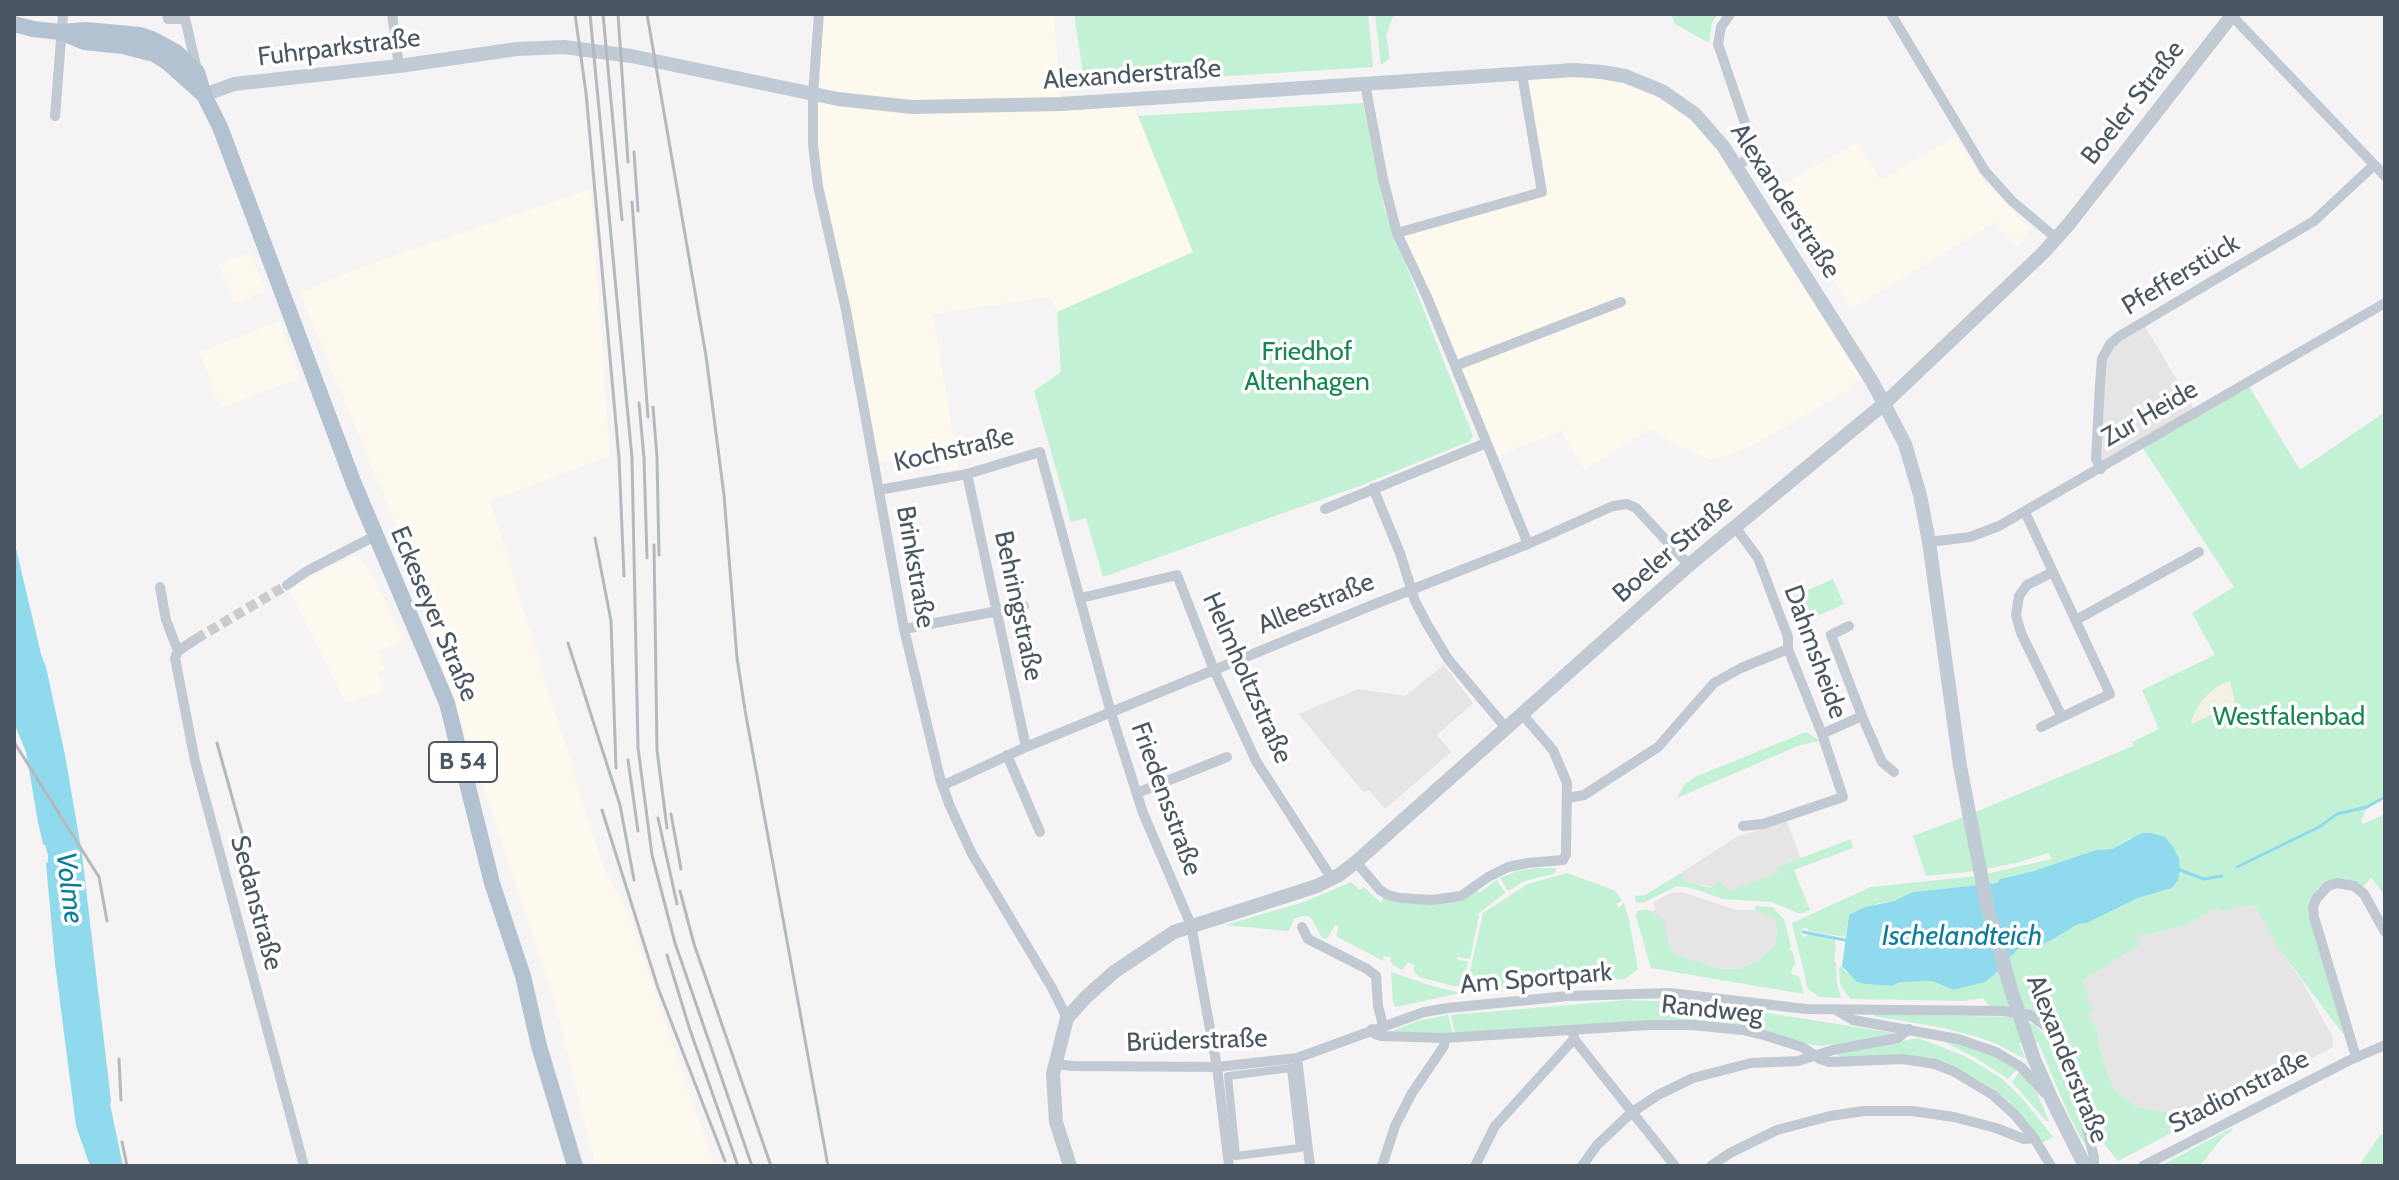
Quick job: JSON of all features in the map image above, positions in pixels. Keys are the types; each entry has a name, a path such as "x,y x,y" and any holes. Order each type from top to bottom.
{"main road":[{"name":"B 54","path":"14,24 60,32 86,30 140,35 176,52 197,72 204,95"},
{"name":"B 54","path":"60,32 84,42 123,46 154,54 204,95"},
{"name":"Fuhrparkstraße","path":"204,95 234,84 517,49 564,47 631,56 813,94"},
{"name":"Alexanderstraße","path":"813,94 912,107 1003,107 1589,70 1644,82 1679,101 1695,114 1717,137 1885,403 1910,458 1929,542 1956,739 1995,938 2030,1047 2085,1166"},
{"name":"Eckeseyer Straße","path":"204,95 220,127 375,536 447,703 492,883 523,976 539,1046 575,1166"}],"street":[{"path":"55,116 63,14"},
{"path":"392,14 399,66"},
{"name":"Brinkstraße","path":"819,14 813,94 813,145 818,186 846,310 904,629 942,786 972,854 1067,1018"},
{"path":"1730,14 1721,27 1718,44 1752,150 1747,159 1736,167"},
{"path":"1891,14 1985,171 2012,201 2057,239"},
{"path":"2232,15 2385,176"},
{"name":"Boeler Straße","path":"1067,1018 1114,972 1160,940 1191,925 1317,886 1356,862 1689,565 1885,403 2057,239 2232,15"},
{"path":"168,17 184,16 197,72"},
{"path":"1397,233 1542,192 1522,74"},
{"path":"1365,84 1397,233 1528,544"},
{"name":"Pfefferstück","path":"2101,469 2096,459 2100,384 2102,359 2110,344 2314,221 2374,165"},
{"path":"1455,366 1621,302"},
{"name":"Zur Heide","path":"1929,542 1979,534 2025,512 2385,303"},
{"path":"1325,509 1486,443"},
{"name":"Kochstraße","path":"879,490 967,474 1040,452"},
{"name":"Friedensstraße","path":"1040,452 1111,713 1143,813 1191,925 1217,1067 1229,1166"},
{"name":"Behringstraße","path":"967,474 1026,747"},
{"path":"1373,488 1427,624 1448,659 1506,728"},
{"name":"Alleestraße","path":"942,786 1026,747 1528,544 1613,506 1627,504 1641,512 1689,565"},
{"path":"2025,512 2110,694 2041,727"},
{"name":"Dahmsheide","path":"1735,527 1758,558 1843,797 1763,824 1743,826"},
{"path":"287,585 307,571 375,536"},
{"path":"2076,620 2199,552"},
{"path":"2053,572 2027,585 2019,596 2016,615 2021,633 2062,717"},
{"name":"Helmholtzstraße","path":"1081,598 1177,575 1214,670 1256,761 1332,879"},
{"name":"Sedanstraße","path":"160,587 166,620 178,651 175,658 195,761 304,1166"},
{"path":"904,629 1024,606"},
{"path":"1849,626 1831,635 1882,762 1894,772"},
{"path":"178,651 196,639"},
{"path":"1568,798 1584,795 1658,747 1714,683 1788,649"},
{"path":"1356,862 1388,895 1432,900 1461,896 1508,867 1564,859 1567,783 1553,750 1522,714"},
{"path":"1822,734 1862,716"},
{"path":"1007,755 1040,832"},
{"path":"1137,793 1227,757"},
{"path":"2356,1057 2314,917 2316,899 2328,886 2337,883 2354,886 2364,894 2385,932"},
{"path":"1302,927 1308,939 1376,976 1383,1025"},
{"name":"Am Sportpark","path":"1383,1025 1448,1008 1645,992 1694,994 1806,1009 1973,1010 2030,1015 2052,1031 2061,1045 2077,1087 2094,1166"},
{"name":"Am Sportpark","path":"1834,1009 1853,1020 1980,1045 2021,1067 2052,1100"},
{"path":"1067,1018 1054,1064 1052,1085 1054,1113 1070,1166"},
{"name":"Brüderstraße","path":"1054,1064 1217,1067 1297,1058 1383,1025"},
{"name":"Randweg","path":"1372,1029 1381,1036 1445,1038 1574,1034 1648,1025 1716,1027 1767,1036 1802,1047 1829,1062 1903,1059 1935,1064 1993,1095 2034,1138 2051,1166"},
{"path":"1582,1166 1597,1145 1631,1113 1658,1095 1707,1073 1751,1063 1798,1061 1898,1038 1909,1029"},
{"path":"1475,1166 1495,1126 1574,1034 1631,1113 1675,1166"},
{"path":"1382,1166 1395,1126 1412,1093 1444,1046 1445,1038"},
{"name":"Stadionstraße","path":"2356,1057 2385,1039"},
{"name":"Stadionstraße","path":"2143,1166 2385,1045"},
{"path":"1297,1058 1310,1166"},
{"path":"1291,1068 1300,1148 1236,1156 1228,1076 1291,1068"},
{"path":"1711,1166 1777,1130 1864,1111 1912,1111 1954,1117 2024,1139 2034,1138"}],"shaded area":[{"path":"819,14 1054,14 1061,104 1131,99 1193,252 1057,312 1050,297 933,314 959,469 941,471 938,454 874,463 815,168"},
{"path":"1602,72 1695,114 1867,374 1834,399 1745,449 1711,460 1650,429 1584,470 1561,431 1497,456 1486,443 1397,233 1541,191 1522,74"},
{"path":"1955,137 1985,183 2030,229 2017,247 1994,223 1851,309 1780,186 1858,142 1881,180"},
{"path":"591,189 610,456 490,501 603,867 629,913 716,1166 596,1166 553,997 390,510 300,294 379,261"},
{"path":"251,252 265,292 234,303 219,264"},
{"path":"279,321 300,378 220,408 200,352"},
{"path":"2143,323 2196,412 2101,469 2100,384 2110,344"},
{"path":"355,555 369,569 404,640 378,651 385,669 377,673 386,690 346,703 290,590"},
{"path":"1444,665 1473,703 1437,735 1451,752 1385,809 1369,790 1363,792 1299,714 1358,689 1405,696"},
{"path":"1787,821 1800,858 1777,867 1779,873 1729,891 1685,881 1681,873 1736,837"},
{"path":"1682,892 1736,910 1755,910 1775,918 1775,945 1759,960 1739,969 1721,969 1666,950 1651,912 1656,909 1653,902 1671,893"},
{"path":"2254,905 2303,983 2332,1036 2333,1047 2198,1119 2135,1106 2114,1089 2100,1050 2097,1029 2087,1014 2086,997 2090,995 2082,981 2141,944 2134,937 2187,925 2217,907 2221,911"}],"green space":[{"path":"1074,14 1368,14 1373,67 1085,85"},
{"path":"1375,14 1394,14 1386,36 1390,58 1381,65"},
{"path":"1671,14 1718,14 1712,22 1709,43 1675,24"},
{"name":"Friedhof Altenhagen","path":"1363,103 1385,211 1473,436 1470,441 1362,485 1103,577 1086,518 1071,522 1034,391 1061,372 1057,312 1193,252 1138,116"},
{"name":"Westfalenbad","path":"2247,383 2300,470 2385,412 2385,797 2367,807 2361,821 2363,824 2385,814 2385,896 2371,877 2363,888 2353,881 2338,878 2318,888 2308,906 2347,1032 2343,1034 2277,946 2254,905 2220,911 2217,907 2187,925 2135,937 2141,944 2082,981 2090,994 2086,998 2094,1010 2087,1014 2097,1029 2100,1050 2114,1089 2135,1106 2198,1119 2118,1161 2104,1144 2078,1062 2055,1017 2050,1017 2049,1025 1991,1008 1983,998 1964,1001 1850,999 1840,984 1839,968 1842,966 1866,984 1892,986 1900,982 1932,981 1953,990 1995,974 2018,949 2032,948 2050,941 2078,924 2087,923 2138,898 2172,888 2130,838 2112,849 2096,850 2000,879 1997,883 1913,892 1894,901 1879,903 1849,915 1845,937 1803,928 1800,933 1804,937 1809,934 1835,939 1834,962 1841,998 1819,997 1808,989 1792,923 1871,887 1977,876 2052,859 2048,853 1976,871 1926,876 1913,836 2133,746 2132,742 2159,729 2142,690 2215,655 2192,613 2234,587 2141,445"},
{"path":"1833,579 1844,604 1804,622 1793,597"},
{"path":"1806,732 1820,741 1800,745 1677,798 1684,785 1695,777"},
{"path":"1851,839 1853,848 1794,870 1810,910 1800,914 1772,902 1723,899 1677,886 1643,903 1635,899 1635,896 1645,895 1681,873 1685,881 1711,888 1719,881 1729,891 1778,873 1777,867"},
{"path":"1556,868 1556,873 1525,881 1508,891 1500,878 1517,871"},
{"path":"1567,873 1616,891 1622,901 1616,904 1619,908 1624,903 1629,920 1638,969 1625,979 1469,989 1467,985 1483,913 1528,884"},
{"path":"1497,880 1505,893 1478,914 1470,959 1457,957 1468,962 1462,986 1419,977 1414,965 1408,962 1402,970 1393,965 1391,957 1384,956 1383,961 1336,936 1339,926 1335,925 1327,939 1322,938 1308,916 1294,919 1289,931 1225,925 1304,902 1351,882 1360,890 1364,887 1381,903 1384,897 1402,902 1476,890 1479,893"},
{"path":"1755,906 1772,907 1784,919 1791,946 1789,950 1796,964 1791,972 1799,976 1804,994 1651,968 1637,911 1647,909 1664,920 1669,946 1675,954 1721,969 1739,969 1759,960 1775,945 1775,918 1755,910"},
{"path":"1391,972 1460,993 1396,1007 1393,1003"},
{"path":"1628,1000 1703,1003 1895,1033 1895,1036 1821,1046 1758,1030 1582,1025 1455,1034 1451,1015"},
{"path":"1874,1014 2009,1017 2035,1025 2055,1046 2065,1066 2087,1143 2083,1142 2067,1111 2038,1042 2019,1043 2023,1058 1977,1037"},
{"path":"1448,1015 1453,1034 1390,1032 1418,1021"},
{"path":"1918,1038 1965,1056 2001,1078 2023,1099 2053,1137 2042,1143 2009,1102 1992,1088 1950,1064 1904,1054 1840,1057 1836,1054"},
{"path":"1937,1038 1987,1052 2017,1069 2008,1079"},
{"path":"2020,1071 2037,1093 2049,1121 2012,1082"},
{"path":"2232,1128 2200,1166 2160,1166"},
{"path":"2381,1134 2385,1137 2385,1166 2359,1166"}],"sand":[{"path":"2230,681 2235,703 2192,724 2201,701 2216,687"}],"water":[{"name":"Volme","path":"14,540 65,755 82,854 110,1104 123,1166 90,1166 76,1126 55,963 46,863 48,855 38,822 26,752 14,723"},
{"name":"Ischelandteich","path":"2142,833 2165,837 2173,847 2180,870 2172,888 2138,898 2087,923 2078,924 2050,941 2032,948 2018,949 1985,982 1953,990 1932,981 1900,982 1892,986 1866,984 1857,982 1842,966 1849,915 1865,907 1894,901 1913,892 1997,883 2000,879 2096,850 2112,849"}],"waterway":[{"path":"2237,867 2319,827 2337,814 2367,807 2385,797"},
{"path":"2180,870 2204,879 2222,876"},
{"path":"1803,932 1845,940"}],"tunnel":[{"path":"196,639 287,585"}],"railway":[{"path":"575,14 586,93 619,458 624,576"},
{"path":"590,14 632,458 638,748 652,855 675,943 752,1166"},
{"path":"603,14 622,220"},
{"path":"618,14 628,162"},
{"path":"647,14 706,356 724,495 737,658 745,710 828,1166"},
{"path":"634,152 638,211"},
{"path":"632,202 648,417"},
{"path":"639,403 647,558"},
{"path":"653,407 659,555"},
{"path":"595,538 611,621 616,768"},
{"path":"654,545 657,750 667,828"},
{"path":"568,643 620,805 634,880"},
{"path":"14,742 99,877 107,921"},
{"path":"217,743 256,883"},
{"path":"628,760 638,831"},
{"path":"602,810 658,988 725,1161"},
{"path":"671,814 681,869"},
{"path":"658,818 677,904"},
{"path":"680,891 694,944 771,1166"},
{"path":"667,955 738,1166"},
{"path":"119,1059 121,1100"},
{"path":"122,1142 127,1166"}]}
